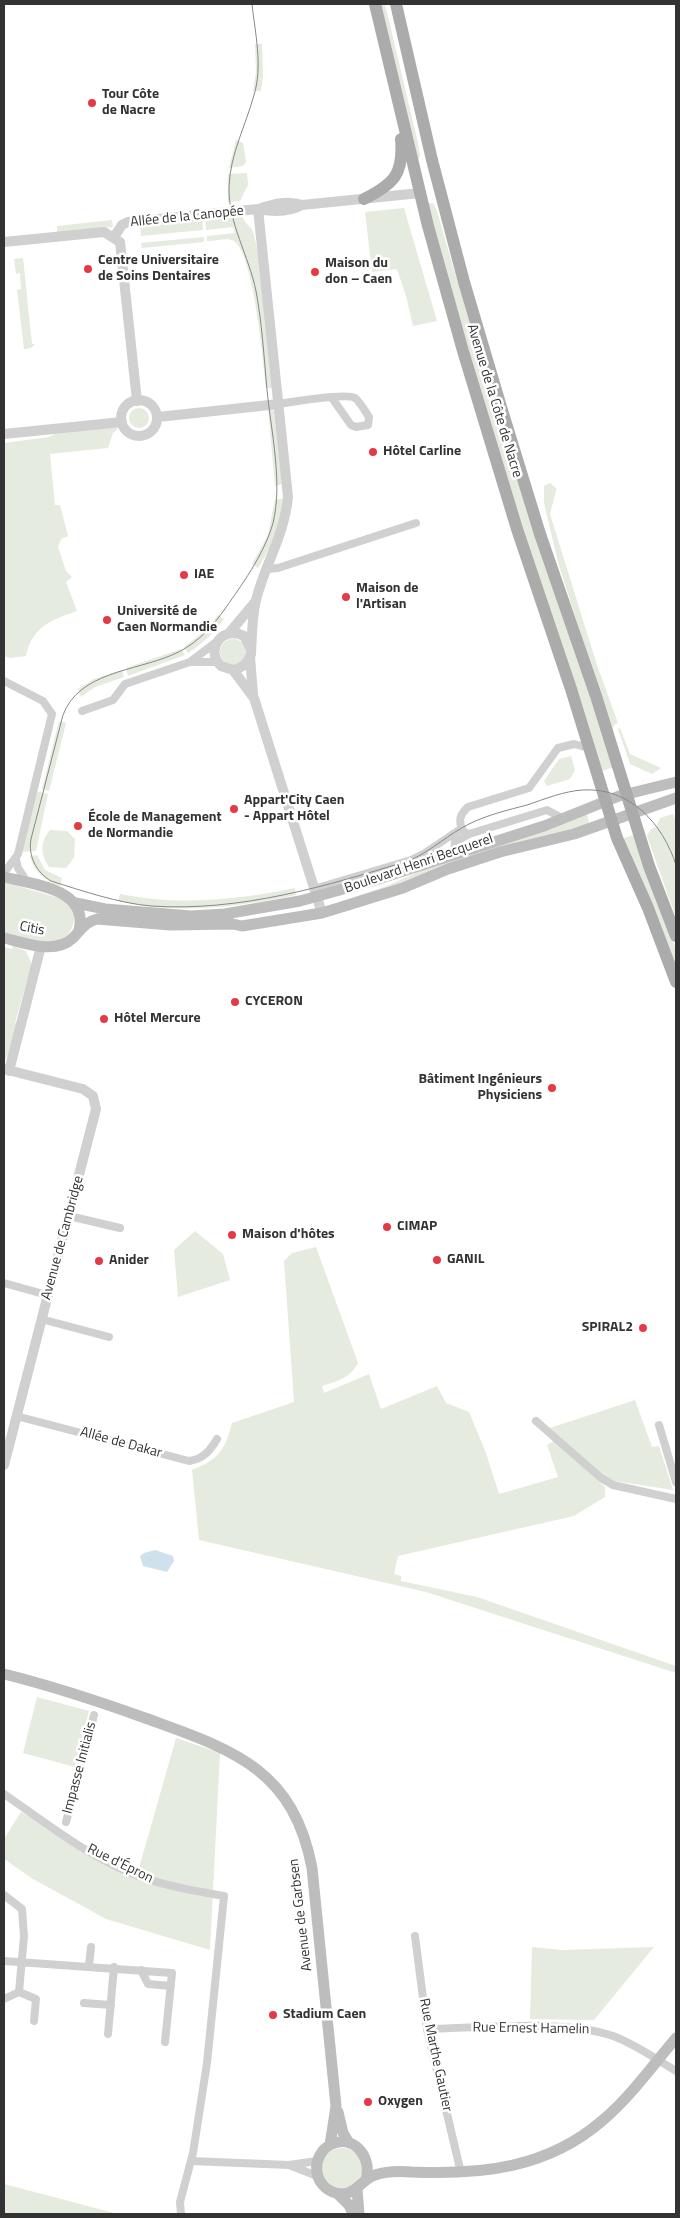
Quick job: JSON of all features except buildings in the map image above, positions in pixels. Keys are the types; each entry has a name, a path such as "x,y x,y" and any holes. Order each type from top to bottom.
{"main road":[{"name":"Avenue de la Côte de Nacre","path":"375,4 420,193 463,351 517,529 617,838 648,908 676,982"},
{"name":"Avenue de la Côte de Nacre","path":"396,4 432,160 464,282 540,534 596,696 650,869 676,936"},
{"path":"364,199 391,182 400,167 401,145 393,85"},
{"path":"432,160 429,176 420,193 432,200 439,209 454,263 464,282"},
{"name":"Boulevard Henri Becquerel","path":"79,930 87,923 102,919 170,925 234,924 242,926 266,924 318,901 454,854 524,833 606,800 676,782"},
{"name":"Boulevard Henri Becquerel","path":"72,900 86,907 211,915 403,888 465,863 500,852 552,841 676,798"},
{"path":"456,842 460,845 506,832 524,833"},
{"path":"4,875 72,900 81,920 79,930"},
{"name":"Citis","path":"4,938 41,946 58,946 64,944 79,930"},
{"name":"Avenue de Garbsen","path":"4,1674 97,1701 210,1741 250,1763 279,1792 302,1831 312,1868 336,2106 349,2143"},
{"path":"338,2194 361,2185 377,2174 397,2171 462,2173 514,2167 564,2147 585,2134 611,2112 676,2038"},
{"name":"Avenue de Garbsen","path":"330,2145 336,2106"},
{"path":"353,2214 349,2205 338,2194 325,2188 317,2176 317,2161 322,2152 330,2145 340,2142 349,2143 363,2152 367,2162 368,2172 361,2185 360,2214"},
{"path":"367,2162 397,2171"}],"street":[{"name":"Allée de la Canopée","path":"4,242 104,232 114,237 122,225 128,222 258,210 274,212 295,210 302,206 420,193"},
{"path":"258,210 288,488 284,524 256,601 251,653 254,698 318,901 411,860 465,831 547,810 564,818"},
{"path":"114,237 120,244 137,401"},
{"path":"158,417 350,396 356,398 369,417 368,425 356,427 351,425 332,398"},
{"path":"137,401 143,401 153,406 158,417 152,432 142,436 129,434 122,422 123,411 126,406 137,401"},
{"path":"4,434 122,422"},
{"path":"268,569 278,568 416,523"},
{"path":"82,711 113,700 125,684 190,662 215,643 221,636 230,632 256,601"},
{"path":"230,632 244,636 251,653 246,664 232,670"},
{"path":"215,643 214,654 218,662 225,668 232,670 254,698"},
{"path":"190,662 218,662"},
{"path":"4,681 43,701 52,714 16,859 4,875"},
{"path":"465,831 460,820 462,812 468,807 529,788 558,748 574,744 589,748"},
{"path":"454,854 456,842 465,831"},
{"path":"16,859 22,875 29,884"},
{"path":"7,1070 41,946"},
{"name":"Avenue de Cambridge","path":"4,1465 96,1108 95,1100 91,1093 83,1089 7,1070"},
{"path":"69,1216 120,1228"},
{"path":"4,1283 47,1294"},
{"path":"41,1319 109,1337"},
{"name":"Allée de Dakar","path":"16,1416 189,1460 197,1460 210,1451 217,1439"},
{"path":"536,1421 601,1478 613,1485 676,1499"},
{"path":"659,1425 676,1482"},
{"name":"Impasse Initialis","path":"66,1822 94,1715"},
{"name":"Rue d'Épron","path":"4,1795 107,1861 137,1875 166,1885 224,1896 207,2064 191,2160"},
{"path":"4,1895 22,1909 22,1962 19,1992"},
{"name":"Rue Marthe Gautier","path":"415,1936 427,2028 462,2173"},
{"path":"89,1966 91,1947"},
{"path":"4,1961 114,1967 172,1973 166,2042"},
{"path":"108,2034 114,1967"},
{"path":"141,1970 148,1984 171,1986"},
{"path":"4,1999 19,1992 36,1999 34,2021"},
{"path":"84,2003 111,2005"},
{"name":"Rue Ernest Hamelin","path":"427,2028 548,2027 592,2030 624,2041 676,2071"},
{"path":"181,2214 180,2202 191,2160 289,2165 317,2161"},
{"path":"289,2165 317,2176"}],"shaded area":[{"path":"379,4 385,4 418,143 420,155 417,165"},
{"path":"255,44 262,44 263,76 261,91 253,91 256,72"},
{"path":"236,140 243,143 246,162 243,166 229,168"},
{"path":"247,173 248,185 240,201 228,202 228,174"},
{"path":"433,203 614,767 602,771 526,543 426,204"},
{"path":"404,208 437,321 413,326 397,269 372,272 365,212"},
{"path":"242,213 244,221 253,231 258,254 264,291 274,388 266,388 252,287 241,250 231,240 207,241 207,236 235,233 233,227 206,230 205,216"},
{"path":"202,216 203,230 141,236 140,222"},
{"path":"112,220 113,227 57,232 57,226"},
{"path":"204,237 204,242 142,248 141,243"},
{"path":"23,258 32,344 35,344 31,348 24,349 17,290 21,289 20,273 16,274 14,259"},
{"path":"135,408 143,408 149,414 149,422 143,428 135,428 129,422 129,414"},
{"path":"268,409 274,411 282,484 275,486"},
{"path":"115,427 118,429 113,433 108,448 50,454 55,505 60,505 68,536 61,539 58,547 66,571 72,577 66,582 77,611 51,622 38,631 29,646 26,656 10,658 4,656 4,443 49,437 57,433"},
{"path":"550,483 556,488 556,491 550,514 596,662 618,723 614,725 612,733 558,562 544,503 544,486"},
{"path":"275,499 284,499 281,517 271,544 258,568 252,564 268,535"},
{"path":"218,615 224,619 208,638 188,653 184,647 207,629"},
{"path":"233,639 243,642 246,652 243,662 233,665 223,662 220,652 223,642"},
{"path":"181,649 185,655 128,676 126,668"},
{"path":"122,670 124,677 95,687 81,697 78,689 94,679"},
{"path":"59,721 66,723 49,791 42,789"},
{"path":"620,728 630,754 661,768 652,774 630,764 618,729"},
{"path":"571,756 575,770 570,779 547,786 544,781 559,759"},
{"path":"36,791 48,794 36,851 21,852"},
{"path":"587,814 589,823 578,827 389,888 339,902 387,886 418,872"},
{"path":"673,814 676,823 676,918 647,836 651,829 656,827 660,818"},
{"path":"50,830 67,831 75,839 74,858 66,868 49,867 44,857 42,848 44,839"},
{"path":"633,835 676,949 676,969 621,839"},
{"path":"37,855 45,870 62,878 60,886 49,881 34,867 30,856"},
{"path":"4,882 62,899 75,912 72,926 67,936 59,941 39,942 4,933"},
{"path":"295,888 296,895 252,903 207,908 163,908 118,901 120,894 142,898 186,901 251,896"},
{"path":"13,946 26,951 32,965 29,981 27,980 15,1023 18,1024 9,1055 4,1060 4,947 12,949"},
{"path":"195,1231 223,1254 230,1280 178,1297 174,1250"},
{"path":"316,1247 358,1363 347,1376 322,1386 324,1393 369,1374 381,1409 437,1386 446,1403 469,1412 486,1453 499,1494 558,1477 547,1445 554,1441 605,1487 605,1497 574,1516 398,1556 394,1574 401,1576 401,1581 477,1597 676,1666 676,1673 426,1592 199,1540 192,1470 215,1457 227,1440 232,1423 294,1402 284,1261 292,1253"},
{"path":"635,1400 652,1447 659,1446 673,1490 608,1480 550,1428"},
{"path":"37,1697 89,1711 75,1767 23,1753"},
{"path":"176,1738 220,1753 210,1950 106,1919 33,1879 4,1859 4,1839 21,1812 137,1875"},
{"path":"532,1947 562,1950 654,1947 594,2020 530,2019"},
{"path":"342,2148 356,2154 362,2168 356,2182 342,2188 328,2182 322,2168 328,2154"},
{"path":"4,2184 118,2214 4,2214"}],"water":[{"path":"155,1550 173,1556 174,1561 167,1572 143,1566 140,1556"}],"tram line":[{"path":"252,4 258,49 257,84 235,151 229,187 232,214 253,278 260,315 277,474 276,507 273,523 264,547 244,581 217,620 200,638 172,655 95,681 71,701 63,715 31,839 30,845 34,863 41,873 51,881 126,902 151,906 184,907 250,901 315,888 411,860 462,828 490,815 569,792 583,790 600,791 616,795 642,811 663,836 676,865"}],"place":[{"name":"Tour Côte de Nacre","path":"92,103"},
{"name":"Centre Universitaire de Soins Dentaires","path":"88,269"},
{"name":"Maison du don – Caen","path":"315,272"},
{"name":"Hôtel Carline","path":"373,452"},
{"name":"IAE","path":"184,575"},
{"name":"Maison de l'Artisan","path":"346,597"},
{"name":"Université de Caen Normandie","path":"107,620"},
{"name":"Appart'City Caen - Appart Hôtel","path":"234,809"},
{"name":"École de Management de Normandie","path":"78,826"},
{"name":"CYCERON","path":"235,1002"},
{"name":"Hôtel Mercure","path":"104,1019"},
{"name":"Bâtiment Ingénieurs Physiciens","path":"552,1088"},
{"name":"CIMAP","path":"387,1227"},
{"name":"Maison d'hôtes","path":"232,1235"},
{"name":"GANIL","path":"437,1260"},
{"name":"Anider","path":"99,1261"},
{"name":"SPIRAL2","path":"643,1328"},
{"name":"Stadium Caen","path":"273,2015"},
{"name":"Oxygen","path":"368,2102"}]}
